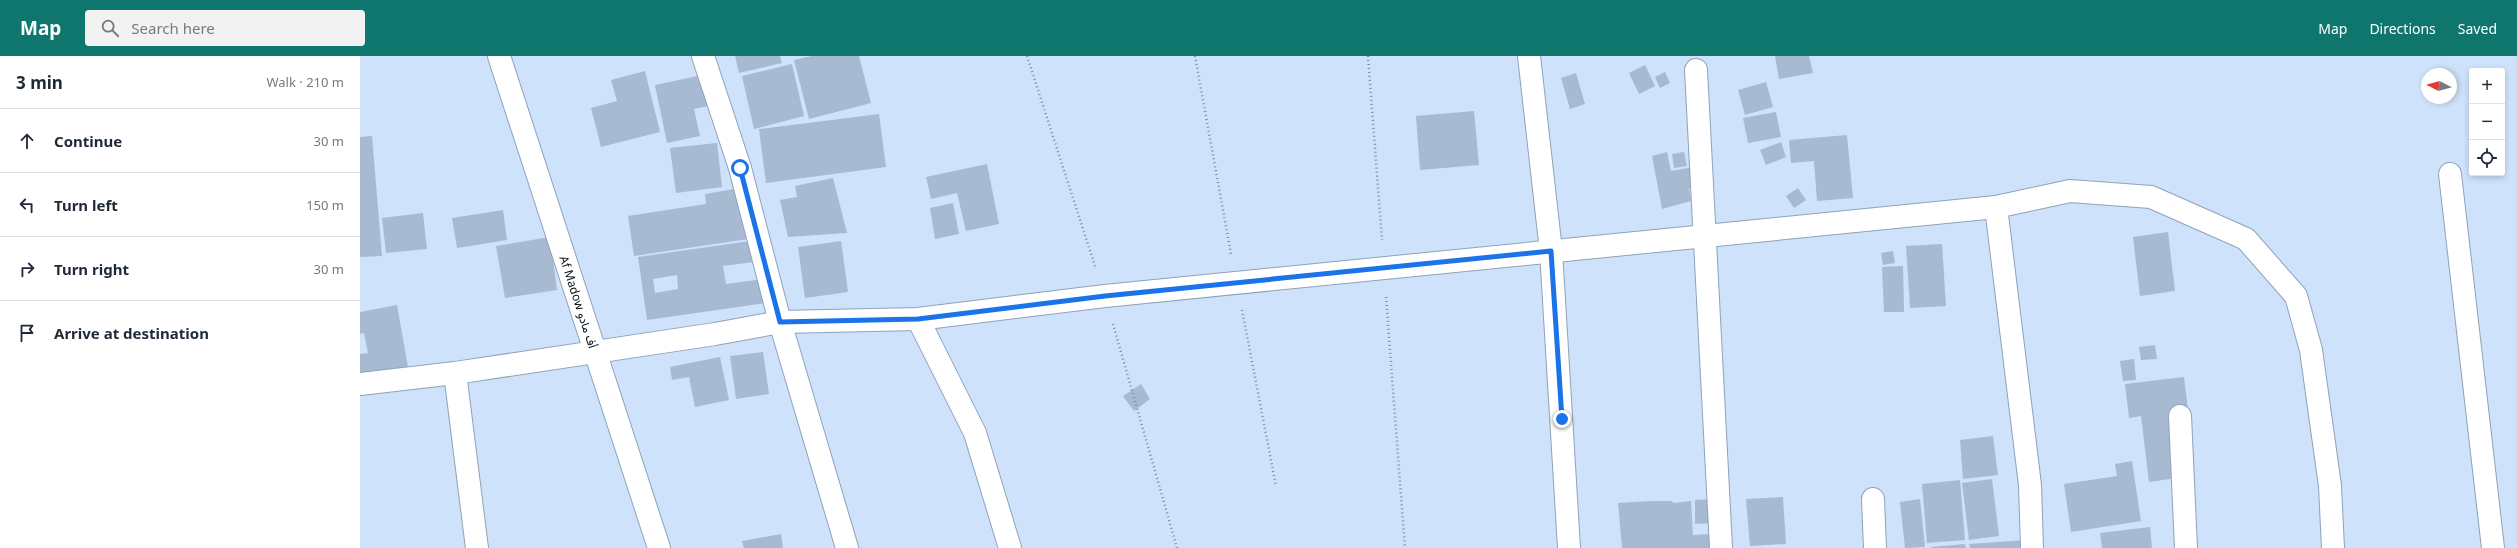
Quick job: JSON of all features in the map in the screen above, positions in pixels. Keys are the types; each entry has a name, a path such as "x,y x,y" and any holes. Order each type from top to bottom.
{"street":[{"name":"Af Madow أف مادو","path":"499,56 659,548"},
{"path":"703,56 740,168 780,322 848,548"},
{"path":"1529,56 1551,251 1569,548"},
{"path":"1696,70 1721,548"},
{"path":"2450,174 2493,548"},
{"path":"360,384 455,373 715,334 780,322 918,319 1105,296 1996,207 2070,191 2151,197 2246,239 2296,296 2308,336 2330,486 2333,548"},
{"path":"1996,207 2030,485 2032,548"},
{"path":"918,319 974,433 1010,548"},
{"path":"455,373 477,548"},
{"path":"2180,416 2186,548"},
{"path":"1873,499 1875,548"}],"path":[{"path":"1368,56 1405,548"}],"building":[{"path":"735,56 780,56 782,63 739,73"},
{"path":"812,56 859,56 871,103 809,119 794,60"},
{"path":"1775,56 1809,56 1813,73 1779,79"},
{"path":"792,64 804,116 754,129 742,76"},
{"path":"1645,65 1655,86 1639,94 1629,73"},
{"path":"645,71 660,132 601,147 591,108 617,101 611,80"},
{"path":"1665,72 1670,83 1660,88 1655,77"},
{"path":"1576,73 1585,104 1570,109 1561,78"},
{"path":"702,75 708,106 694,109 700,136 667,143 655,85"},
{"path":"1766,82 1773,107 1745,115 1738,90"},
{"path":"1474,111 1479,165 1420,170 1416,116"},
{"path":"1776,112 1781,137 1748,143 1743,118"},
{"path":"879,114 886,167 766,183 759,129"},
{"path":"1847,135 1853,198 1817,201 1814,161 1791,163 1789,140"},
{"path":"372,136 382,256 360,257 360,137"},
{"path":"1781,142 1786,157 1766,165 1760,150"},
{"path":"717,143 722,187 676,193 670,148"},
{"path":"1667,152 1671,171 1694,167 1697,186 1689,188 1691,201 1662,209 1652,156"},
{"path":"1684,152 1687,166 1674,168 1672,154"},
{"path":"987,164 999,224 966,231 957,193 931,199 926,177"},
{"path":"833,178 847,233 788,237 780,200 797,197 795,186"},
{"path":"740,188 748,239 634,256 628,216 706,204 705,194"},
{"path":"1798,188 1806,200 1794,208 1786,196"},
{"path":"953,203 959,234 935,239 930,208"},
{"path":"503,210 507,240 457,248 452,218"},
{"path":"423,213 427,249 386,253 382,218"},
{"path":"2168,232 2175,291 2140,296 2133,237"},
{"path":"550,237 557,290 505,298 496,246"},
{"path":"757,240 766,303 647,320 638,257","holes":["754,262 757,280 726,284 723,266","677,275 678,289 655,293 653,279"]},
{"path":"841,241 848,292 805,298 798,247"},
{"path":"1942,244 1946,306 1910,308 1906,246"},
{"path":"1893,251 1895,263 1883,265 1881,253"},
{"path":"1903,266 1904,312 1884,312 1882,267"},
{"path":"397,305 408,367 360,375 360,354 368,353 364,333 360,334 360,312"},
{"path":"2155,345 2157,359 2141,360 2139,347"},
{"path":"763,352 769,394 736,399 730,356"},
{"path":"720,357 729,400 695,407 689,377 672,380 670,367"},
{"path":"2134,359 2136,380 2123,381 2120,361"},
{"path":"2184,377 2188,410 2184,477 2149,482 2141,416 2129,418 2125,384"},
{"path":"1141,384 1150,399 1134,411 1123,396"},
{"path":"1993,436 1998,475 1963,479 1960,440"},
{"path":"2132,461 2141,521 2071,532 2064,484 2117,476 2115,464"},
{"path":"1992,479 1999,536 1969,540 1962,483"},
{"path":"1960,480 1965,540 1927,543 1922,484"},
{"path":"1783,497 1786,544 1750,546 1746,499"},
{"path":"1715,499 1717,523 1695,524 1695,500"},
{"path":"1920,499 1925,547 1905,548 1900,502"},
{"path":"1672,501 1673,503 1691,501 1693,535 1710,534 1711,548 1622,548 1618,503"},
{"path":"2150,527 2152,548 2102,548 2100,533"},
{"path":"781,534 783,548 744,548 742,541"},
{"path":"2026,540 2027,548 1970,548 1969,544"},
{"path":"1965,544 1966,548 1931,547"}],"route":[{"path":"740,168 780,322 918,319 1105,296 1551,251 1562,419"}]}
